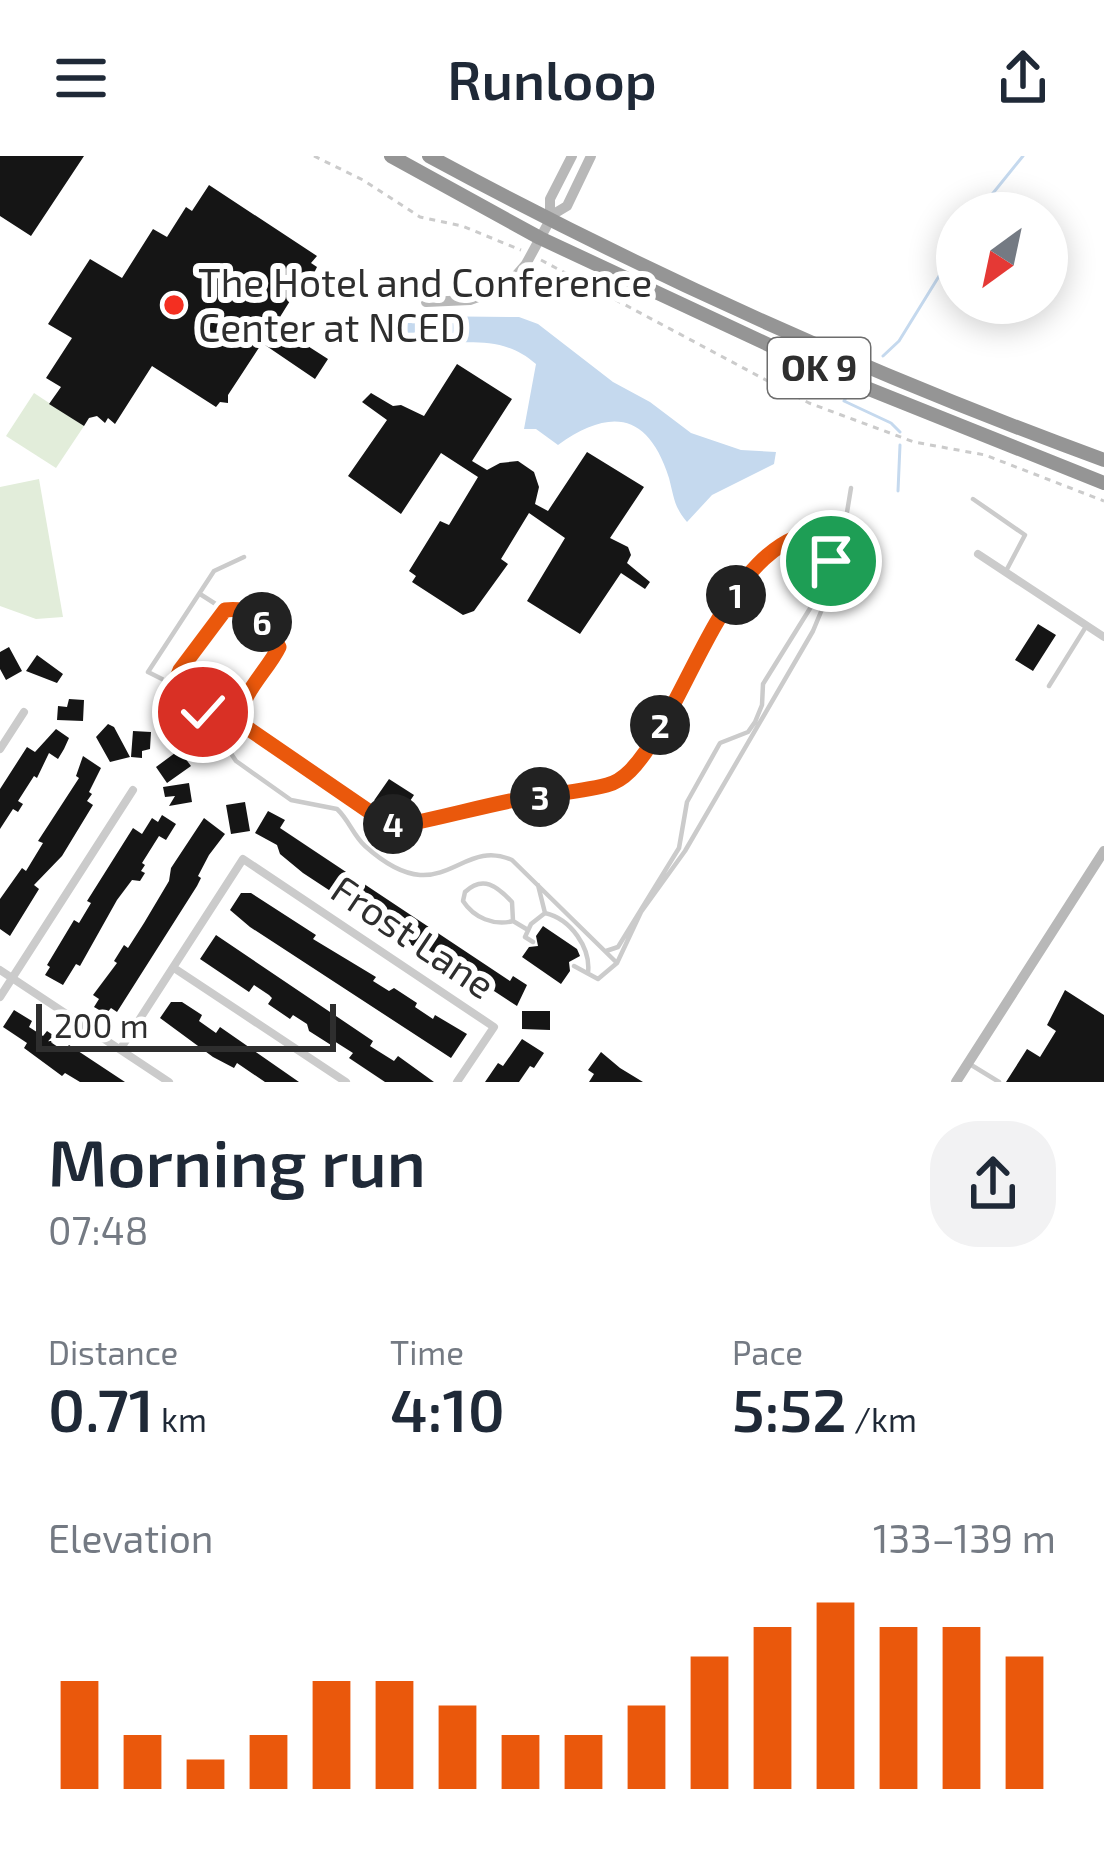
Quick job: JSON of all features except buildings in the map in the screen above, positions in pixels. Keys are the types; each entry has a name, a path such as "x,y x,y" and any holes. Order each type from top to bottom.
{"highway":[{"name":"OK 9","path":"392,156 540,238 830,374 1104,483"},
{"name":"OK 9","path":"429,156 770,326 1104,460"}],"street":[{"path":"551,218 550,199 572,156"},
{"path":"426,302 470,300 498,290 526,264 551,218 567,206 591,156"},
{"path":"978,554 1104,637"},
{"path":"0,749 24,712"},
{"path":"0,997 133,790"},
{"path":"956,1082 1104,851"},
{"name":"Frost Lane","path":"174,968 243,860 494,1027 457,1082"},
{"path":"121,1048 174,968 346,1082"},
{"path":"0,970 169,1082"}],"lane":[{"path":"574,965 598,979 617,963 641,912 685,850 813,632 837,573 850,488"},
{"path":"973,499 1025,535 1006,572"},
{"path":"198,593 225,610 239,608 253,614 272,631 279,647 249,693 240,723 383,821 398,826 613,784 631,770 653,737 705,643 754,570 768,554 810,531 828,532 836,540 831,561 814,602 763,684 755,722 748,732 720,743 687,802 679,848 618,947 606,951"},
{"path":"244,557 214,571 148,672 174,685 184,700 203,712 236,761 291,800 337,809 368,849 416,878 441,875 473,857 497,853 512,860 617,963"},
{"path":"174,685 225,610"},
{"path":"1049,686 1087,626"},
{"path":"513,921 512,902 489,883 481,882 465,892 464,902 479,917 513,921 528,930"},
{"path":"538,885 545,914"},
{"path":"545,914 557,916 579,938 590,959 588,973"},
{"path":"532,942 525,937 528,930 545,914"},
{"path":"968,1063 998,1082"}],"path":[{"path":"314,156 363,180 420,217 462,226 524,251"},
{"path":"544,262 820,408 914,442 986,455 1104,501"}],"green space":[{"path":"34,393 84,426 56,468 6,436"},
{"path":"39,479 63,617 36,619 0,606 0,487"}],"water":[{"path":"519,317 538,324 613,382 691,433 741,450 776,452 774,464 712,495 687,522 660,456 638,429 625,423 594,425 558,445 536,429 524,429 536,364 500,345 415,337 401,328 404,318"}],"waterway":[{"path":"994,192 1023,156"},
{"path":"883,356 899,341 936,281"},
{"path":"847,396 844,401 900,432"},
{"path":"898,491 900,445"}],"place":[{"name":"The Hotel and Conference Center at NCED","path":"174,305"}],"route":[{"path":"203,712 184,700 174,685 225,610 239,608 272,631 279,647 249,693 240,723 383,821 398,826 613,784 631,770 705,643 768,554 810,531 828,532 836,540 831,561"}]}
